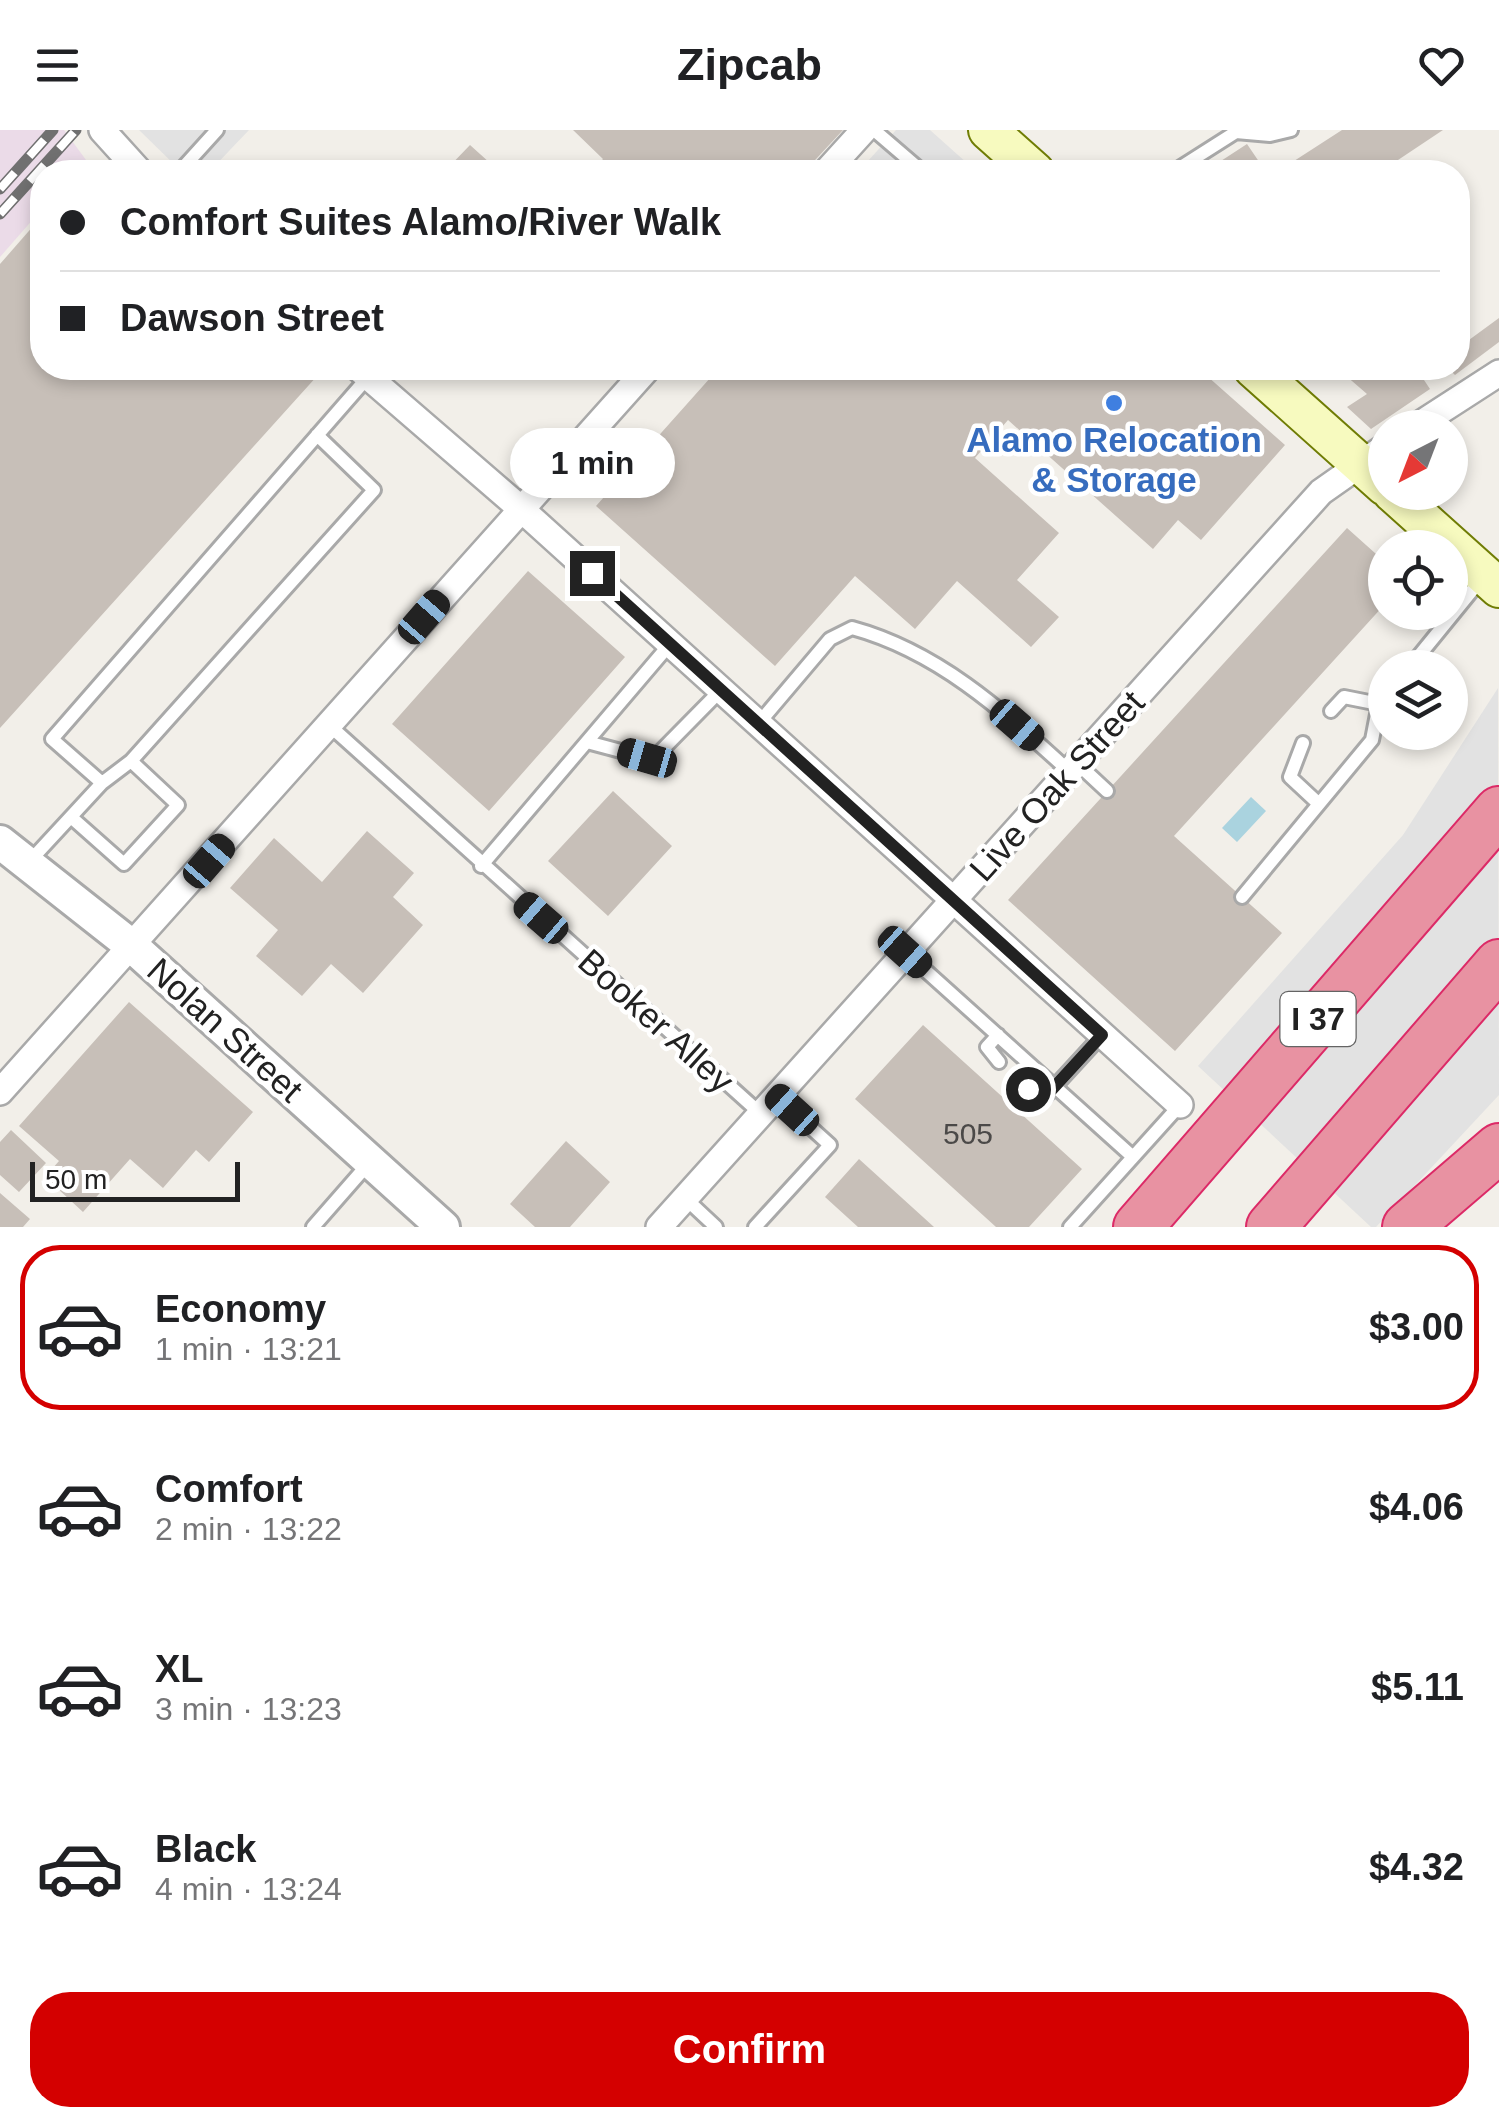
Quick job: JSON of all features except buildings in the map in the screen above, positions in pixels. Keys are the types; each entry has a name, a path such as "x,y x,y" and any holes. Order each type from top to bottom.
{"highway":[{"name":"I 37","path":"1138,1227 1499,811"},
{"path":"1271,1227 1499,964"},
{"path":"1407,1227 1499,1148"}],"main road":[{"path":"988,130 1022,160"},
{"path":"1268,380 1368,459"},
{"path":"1412,510 1492,582"},
{"path":"1445,1227 1499,1161"}],"street":[{"path":"102,130 129,160"},
{"path":"837,160 864,130"},
{"path":"1442,410 1499,374"},
{"path":"372,380 520,508 1180,1105"},
{"path":"0,1092 134,947 637,380"},
{"name":"Live Oak Street","path":"659,1227 1321,492 1368,470"},
{"name":"Nolan Street","path":"0,842 134,947 443,1227"}],"lane":[{"path":"190,160 216,130"},
{"path":"874,130 909,160"},
{"path":"1192,160 1236,132 1270,135 1291,130"},
{"path":"102,782 52,739 317,435 357,380"},
{"path":"28,864 102,782 131,761 374,490 317,435"},
{"path":"1426,650 1492,582"},
{"path":"758,724 830,639 852,628 882,636 960,677 1107,792"},
{"path":"482,866 670,644"},
{"path":"586,742 647,758 656,756 721,690"},
{"path":"1331,711 1344,697 1368,699"},
{"name":"Booker Alley","path":"329,725 482,866 769,1105 830,1145 754,1227"},
{"path":"1303,743 1290,777 1319,804"},
{"path":"1242,898 1368,745"},
{"path":"71,817 124,864 178,806 131,761"},
{"path":"905,952 1133,1157"},
{"path":"998,1035 988,1047 998,1062"},
{"path":"1028,1089 1038,1097 1055,1086 1102,1035"},
{"path":"1070,1227 1180,1105"},
{"path":"313,1227 370,1162"},
{"path":"685,1198 716,1227"}],"shaded area":[{"path":"0,130 64,130 86,160 30,160 30,223 0,257"},
{"path":"139,130 249,130 220,160 170,160"},
{"path":"896,130 930,130 964,160 869,160"},
{"path":"1498,688 1499,1095 1376,1227 1371,1227 1198,1066 1403,835 1458,750 1468,750 1468,734"}],"water":[{"path":"1251,797 1266,811 1237,842 1222,828"}],"railway":[{"path":"0,189 53,130"},
{"path":"49,160 76,130"},
{"path":"0,214 30,181"}],"place":[{"name":"Alamo Relocation & Storage","path":"1114,403"}],"route":[{"path":"592,573 1102,1035 1046,1096 1038,1097 1028,1089"}]}
